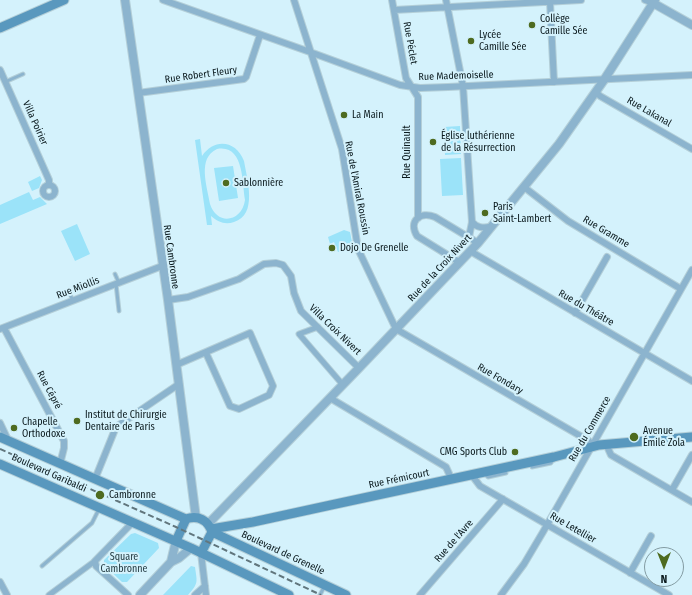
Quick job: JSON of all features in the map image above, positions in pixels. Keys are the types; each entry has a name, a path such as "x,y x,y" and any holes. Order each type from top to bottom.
{"main road":[{"path":"0,28 64,0"},
{"path":"591,448 606,444 692,437"},
{"name":"Boulevard Garibaldi","path":"4,438 186,519"},
{"name":"Rue Frémicourt","path":"210,528 253,522 591,448"},
{"name":"Boulevard Garibaldi","path":"0,464 201,553"},
{"path":"176,542 186,519 196,518"},
{"name":"Boulevard de Grenelle","path":"196,518 203,520 210,528 346,595"},
{"path":"210,528 201,553 289,595"}],"street":[{"name":"Rue Cambronne","path":"125,0 168,300 196,518"},
{"name":"Rue Mademoiselle","path":"163,0 412,88 692,75"},
{"name":"Rue de l'Amiral Roussin","path":"294,0 342,149 358,249 396,329"},
{"name":"Rue Péclet","path":"392,0 406,78 412,88"},
{"path":"446,0 463,86 472,222 469,236"},
{"path":"394,10 581,0"},
{"path":"651,1 692,25"},
{"name":"Rue de la Croix Nivert","path":"210,528 330,398 478,243 558,144 596,92 651,1"},
{"path":"550,2 554,82"},
{"name":"Rue Robert Fleury","path":"138,93 244,79 246,77 260,34"},
{"name":"Villa Poirier","path":"0,70 49,185"},
{"name":"Rue Quinault","path":"412,88 418,97 418,218 414,225 414,229 417,236 459,262"},
{"name":"Rue Lakanal","path":"596,92 600,96 692,149"},
{"name":"Rue Gramme","path":"524,187 568,221 681,289"},
{"path":"418,218 423,215 429,215 469,236 478,243"},
{"path":"472,222 481,228 490,227"},
{"name":"Rue du Théâtre","path":"470,251 692,381"},
{"path":"575,313 607,257"},
{"name":"Villa Croix Nivert","path":"168,300 188,297 239,279 264,264 276,263 283,265 292,276 294,293 301,310 359,368"},
{"name":"Rue Miollis","path":"2,328 162,266"},
{"name":"Rue du Commerce","path":"501,595 524,564 547,525 692,270"},
{"path":"318,327 299,334 343,385"},
{"name":"Rue Cépré","path":"2,328 64,441 60,464"},
{"name":"Rue Fondary","path":"396,329 589,441 591,448"},
{"path":"176,365 250,333 273,386 269,395 239,409 230,406 206,353"},
{"path":"95,479 116,427 179,384"},
{"path":"330,398 446,467 452,478"},
{"path":"0,423 4,438"},
{"path":"606,444 610,455 692,502"},
{"path":"672,490 692,456"},
{"name":"Rue Letellier","path":"471,474 480,486 669,595"},
{"name":"Rue de l'Avre","path":"420,595 503,499"},
{"path":"49,595 95,561 133,522"},
{"path":"630,573 651,536"},
{"path":"171,562 176,542"},
{"path":"140,595 171,562 179,558 191,548"},
{"path":"201,553 206,595"},
{"path":"95,561 96,566 125,594"},
{"path":"0,582 7,595"},
{"path":"196,595 204,586"}],"lane":[{"path":"5,82 23,74"},
{"path":"115,274 119,311"},
{"path":"69,292 72,301"},
{"path":"532,467 551,463 554,457"},
{"path":"482,472 488,477 506,472"},
{"path":"42,566 92,523 100,508"},
{"path":"320,595 324,585"}],"green space":[{"path":"460,126 461,154 445,155 444,127"},
{"path":"200,139 202,156 212,146 224,144 230,145 236,149 244,161 249,204 246,212 241,218 234,222 225,223 216,220 211,216 212,225 207,225 195,140","holes":["217,149 226,149 232,152 237,158 240,166 245,200 239,213 234,217 229,218 218,216 213,211 210,204 205,173 207,159 211,153"]},
{"path":"461,158 463,195 442,196 440,159"},
{"name":"Sablonnière","path":"233,166 238,198 219,201 214,168"},
{"path":"40,176 42,180 39,188 32,191 28,182"},
{"path":"29,192 33,200 40,197 47,204 0,224 0,205"},
{"path":"77,224 90,254 75,261 61,231"},
{"path":"344,230 350,232 353,247 338,252 334,242 330,244 328,237"},
{"name":"Square Cambronne","path":"135,533 158,543 159,548 127,582 122,582 104,565 104,560 131,534"},
{"path":"191,566 195,567 196,585 188,595 163,595"}],"railway":[{"path":"0,449 176,527 321,595"}],"place":[{"name":"Collège Camille Sée","path":"532,25"},
{"name":"Lycée Camille Sée","path":"471,41"},
{"name":"La Main","path":"344,115"},
{"name":"Église luthérienne de la Résurrection","path":"433,142"},
{"name":"Sablonnière","path":"226,183"},
{"name":"Paris Saint-Lambert","path":"485,213"},
{"name":"Dojo De Grenelle","path":"332,248"},
{"name":"Institut de Chirurgie Dentaire de Paris","path":"77,421"},
{"name":"Chapelle Orthodoxe","path":"14,428"},
{"name":"Avenue Émile Zola","path":"634,437"},
{"name":"CMG Sports Club","path":"515,452"},
{"name":"Cambronne","path":"100,495"}]}
